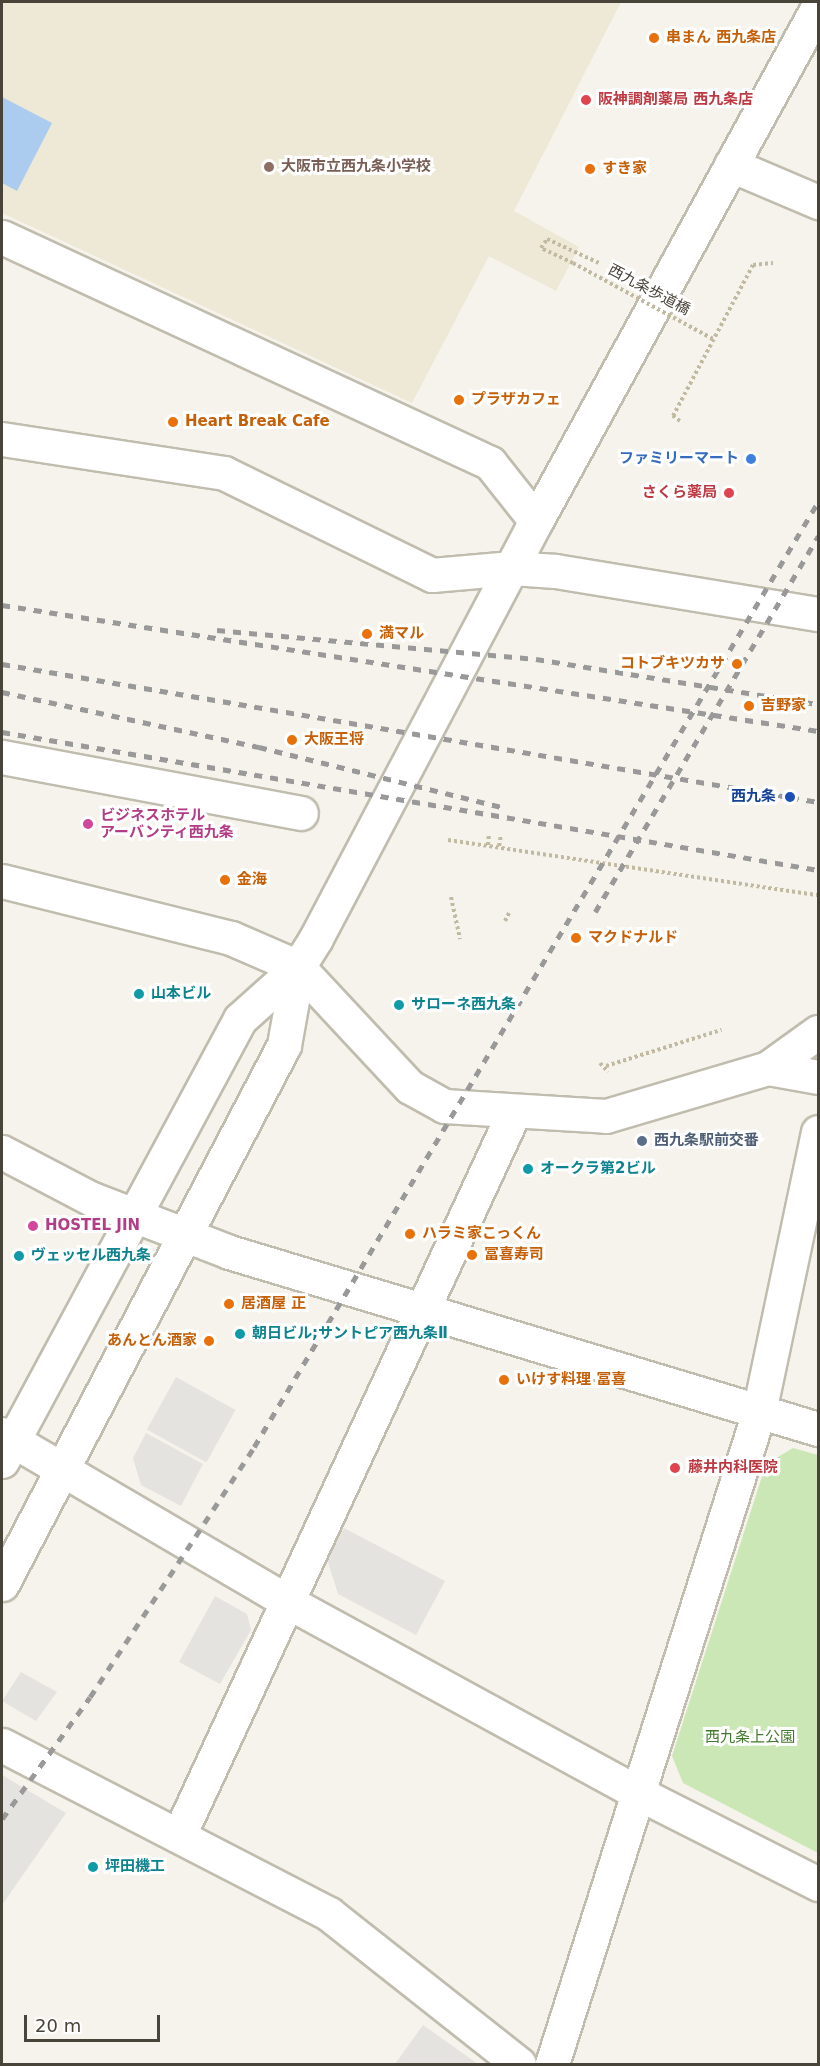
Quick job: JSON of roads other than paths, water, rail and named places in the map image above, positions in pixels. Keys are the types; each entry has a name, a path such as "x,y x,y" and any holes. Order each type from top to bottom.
{"street":[{"path":"2,1584 63,1470 183,1234 284,1045 298,967 536,521 819,7"},
{"path":"731,165 819,202"},
{"path":"2,237 490,463 536,521"},
{"path":"2,439 224,472 432,575 512,568 590,576 819,614"},
{"path":"2,757 301,813"},
{"path":"2,881 231,938 298,967 410,1087 444,1106 606,1116 768,1068 819,1032"},
{"path":"298,967 240,1019 135,1215 5,1445 63,1470 288,1602 638,1793 819,1884"},
{"path":"768,1068 819,1077"},
{"path":"180,1833 288,1602 419,1310 514,1112"},
{"path":"552,2064 759,1412 819,1132"},
{"path":"2,1152 92,1199 230,1252 819,1429"},
{"path":"2,1745 180,1833 329,1914 519,2064"}],"water":[{"path":"2,97 52,123 17,191 2,183"}],"railway":[{"path":"2,1819 90,1697 254,1447 818,502"},
{"path":"595,912 818,536"},
{"path":"2,605 818,731"},
{"path":"217,630 536,659 818,704"},
{"path":"2,664 818,802"},
{"path":"2,692 259,747 506,808"},
{"path":"2,732 818,870"}],"place":[{"name":"串まん 西九条店","path":"654,38"},
{"name":"阪神調剤薬局 西九条店","path":"586,100"},
{"name":"大阪市立西九条小学校","path":"269,167"},
{"name":"すき家","path":"590,169"},
{"name":"プラザカフェ","path":"459,400"},
{"name":"Heart Break Cafe","path":"173,422"},
{"name":"ファミリーマート","path":"751,459"},
{"name":"さくら薬局","path":"729,493"},
{"name":"満マル","path":"367,634"},
{"name":"コトブキツカサ","path":"737,664"},
{"name":"吉野家","path":"749,706"},
{"name":"大阪王将","path":"292,740"},
{"name":"西九条","path":"790,797"},
{"name":"ビジネスホテル アーバンティ西九条","path":"88,824"},
{"name":"金海","path":"225,880"},
{"name":"マクドナルド","path":"576,938"},
{"name":"山本ビル","path":"139,994"},
{"name":"サローネ西九条","path":"399,1005"},
{"name":"西九条駅前交番","path":"642,1141"},
{"name":"オークラ第2ビル","path":"528,1169"},
{"name":"HOSTEL JIN","path":"33,1226"},
{"name":"ハラミ家こっくん","path":"410,1234"},
{"name":"冨喜寿司","path":"472,1255"},
{"name":"ヴェッセル西九条","path":"19,1256"},
{"name":"居酒屋 正","path":"229,1304"},
{"name":"朝日ビル;サントピア西九条Ⅱ","path":"240,1334"},
{"name":"あんとん酒家","path":"209,1341"},
{"name":"いけす料理 冨喜","path":"504,1380"},
{"name":"藤井内科医院","path":"675,1468"},
{"name":"坪田機工","path":"93,1867"}],"park label":[{"name":"西九条上公園","path":"750,1738"}]}
